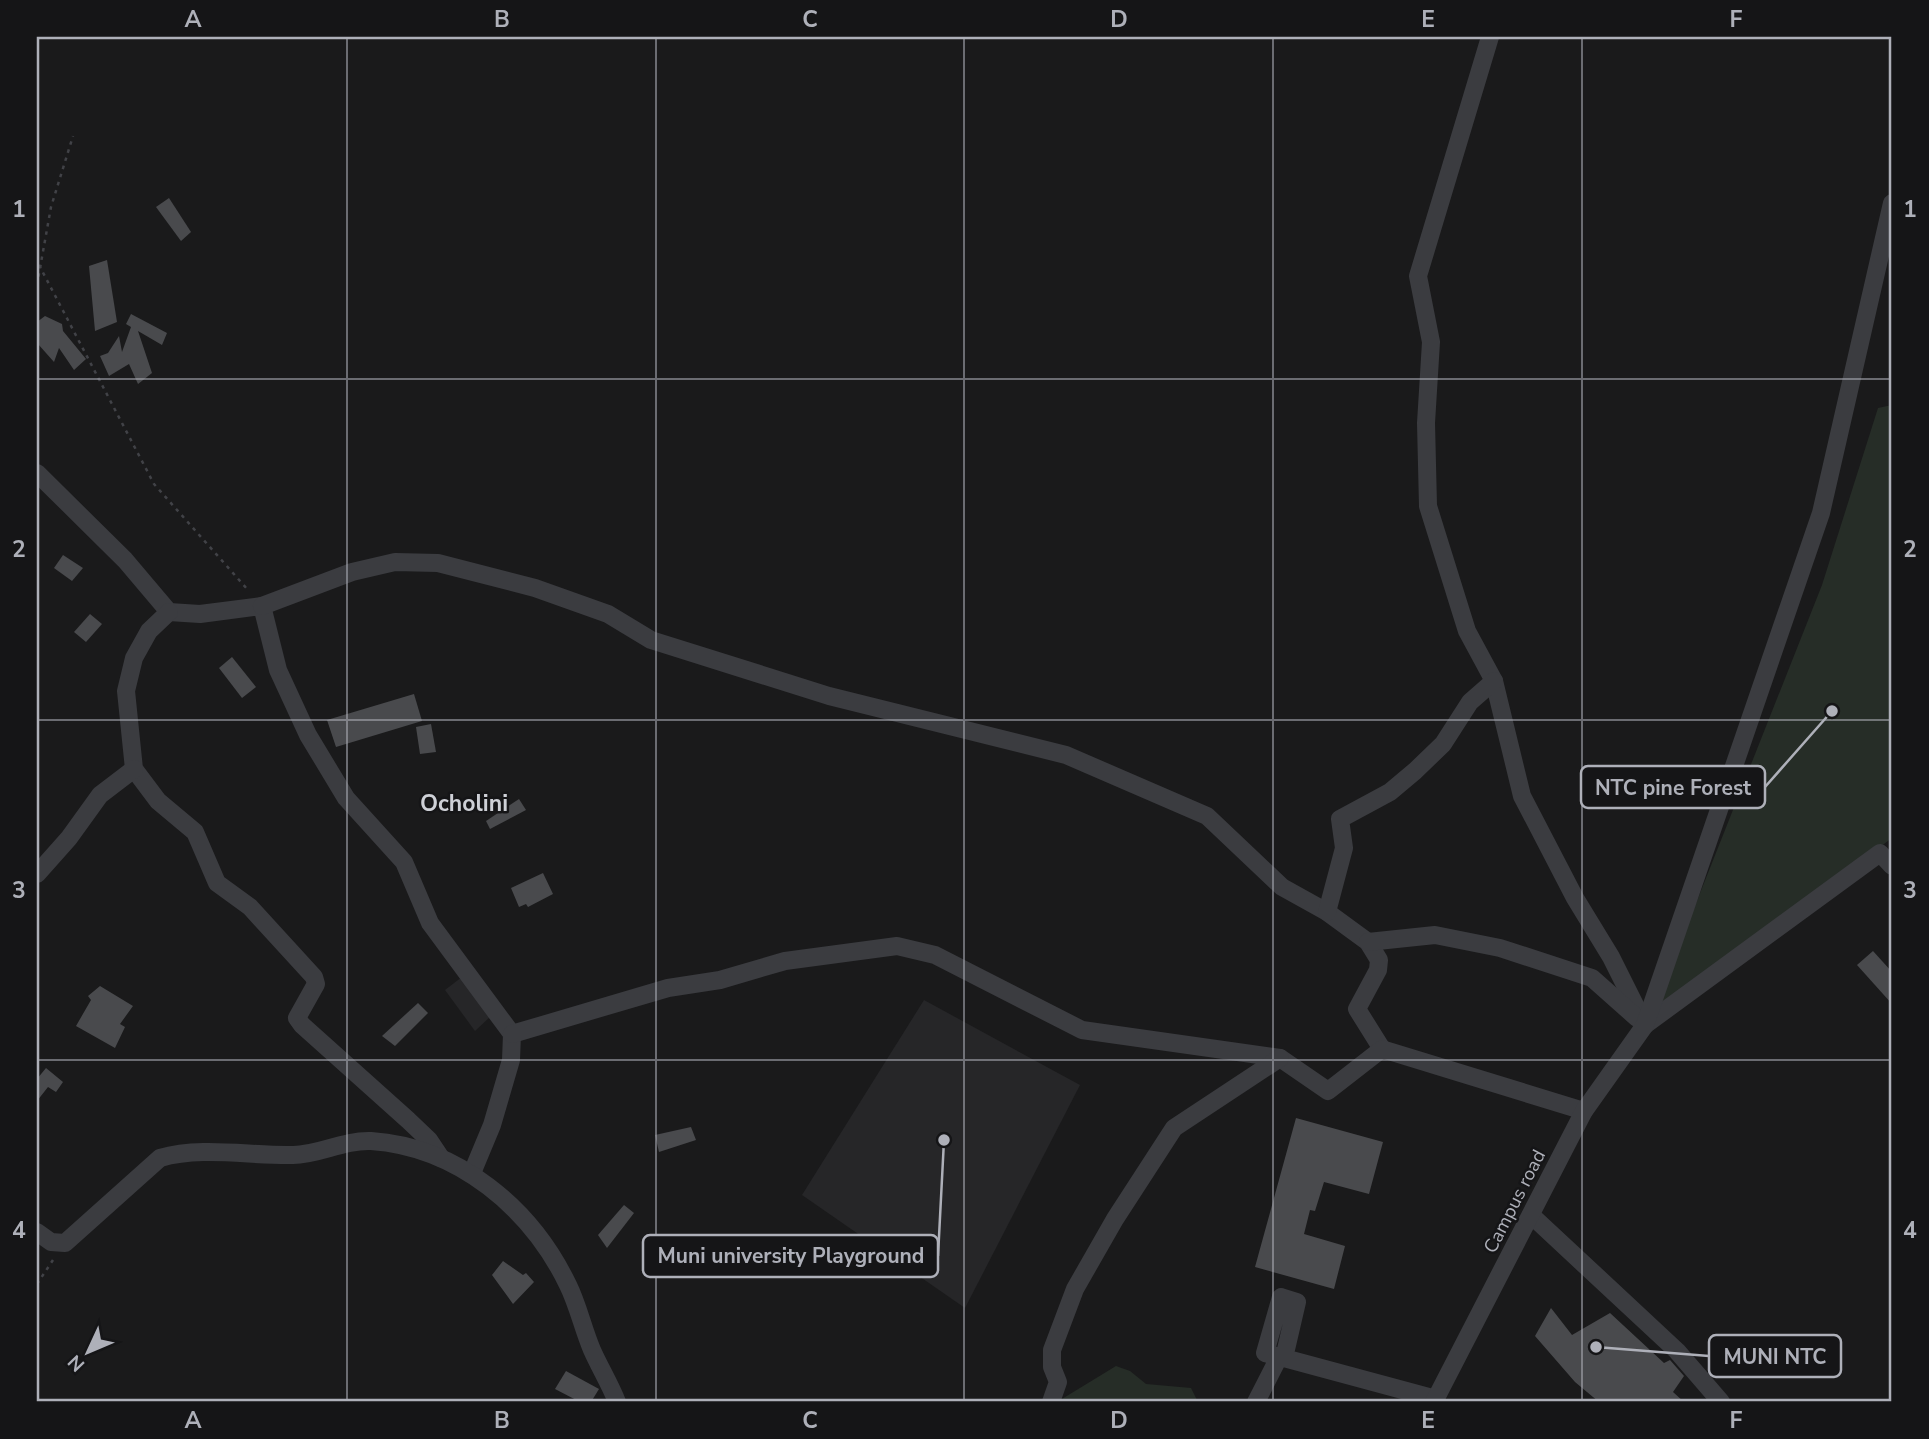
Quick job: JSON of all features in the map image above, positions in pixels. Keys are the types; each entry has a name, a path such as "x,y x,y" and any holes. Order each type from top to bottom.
{"street":[{"path":"1490,37 1418,276 1431,342 1426,423 1428,506 1467,631 1493,681 1522,796 1575,898 1611,957 1644,1026"},
{"path":"1644,1026 1821,513 1892,203"},
{"path":"37,473 125,560 169,612 200,614 262,606 352,572 396,562 438,563 535,588 608,614 651,640 829,696 1066,755 1207,816 1282,887 1327,912 1368,942 1379,960 1378,970 1357,1009 1382,1049 1584,1111"},
{"path":"262,606 278,670 308,735 346,798 404,862 430,923 512,1034 510,1060 492,1125 472,1173"},
{"path":"169,612 149,631 134,657 126,691 134,769 158,802 195,832 217,883 250,907 314,977 316,984 299,1011 298,1018 302,1025 429,1140 440,1158"},
{"path":"1327,912 1343,848 1340,819 1390,792 1415,772 1443,744 1469,702 1493,681"},
{"path":"37,874 69,838 100,796 134,769"},
{"path":"1644,1026 1888,854"},
{"path":"1368,942 1435,935 1500,948 1592,978 1644,1026"},
{"path":"512,1034 668,988 720,980 785,961 897,946 935,955 1082,1030 1280,1058 1328,1091 1382,1049"},
{"name":"Campus road","path":"1435,1401 1584,1111 1644,1026"},
{"path":"1051,1402 1058,1382 1052,1367 1052,1350 1075,1289 1115,1219 1174,1128 1280,1058"},
{"path":"37,1232 51,1242 65,1243 160,1158 180,1153 297,1155 334,1145 368,1141 405,1146 472,1173 499,1194 547,1250 568,1285 589,1343 617,1402"},
{"path":"1531,1215 1677,1351 1721,1402"},
{"path":"1256,1402 1279,1357 1265,1353 1281,1297 1297,1302 1284,1358 1435,1401"}],"path":[{"path":"37,285 51,207 73,136"},
{"path":"39,265 154,484 262,606"},
{"path":"37,1284 65,1243"}],"shaded area":[{"path":"1892,405 1892,838 1651,1017 1822,585 1878,408"},
{"path":"462,977 492,1015 475,1031 445,990"},
{"path":"924,1000 1080,1085 965,1308 802,1195"},
{"path":"1116,1366 1130,1371 1146,1384 1191,1388 1198,1402 1057,1402"}],"building":[{"path":"169,198 191,232 181,241 156,207"},
{"path":"107,260 117,322 95,331 89,266"},
{"path":"131,314 167,333 162,345 138,331 152,373 138,384 129,364 109,376 100,356 108,353 119,336 122,352 131,327 126,324"},
{"path":"45,316 62,324 63,331 86,359 74,370 59,348 54,362 38,344 37,322"},
{"path":"63,555 83,568 72,581 54,568"},
{"path":"90,614 102,624 86,642 74,632"},
{"path":"232,657 256,687 242,698 219,668"},
{"path":"414,694 422,721 336,747 327,720"},
{"path":"431,724 436,752 420,754 416,727"},
{"path":"519,799 526,810 490,829 486,821"},
{"path":"543,873 553,894 528,907 526,904 519,907 511,888"},
{"path":"1873,951 1892,972 1892,1004 1857,965"},
{"path":"100,986 133,1006 120,1024 125,1027 115,1048 76,1026 91,1000 88,996"},
{"path":"418,1003 428,1013 395,1046 382,1036"},
{"path":"46,1068 63,1082 56,1092 48,1087 37,1101 37,1079"},
{"path":"1296,1118 1383,1142 1369,1194 1324,1182 1315,1211 1310,1210 1304,1234 1345,1246 1334,1289 1255,1267"},
{"path":"691,1127 696,1140 659,1152 655,1135"},
{"path":"624,1205 634,1213 607,1248 598,1235"},
{"path":"503,1261 523,1275 526,1273 534,1282 513,1304 492,1275"},
{"path":"1551,1308 1572,1335 1610,1313 1664,1363 1670,1360 1684,1376 1673,1392 1684,1402 1599,1402 1575,1382 1535,1336"},
{"path":"566,1371 599,1389 591,1402 580,1402 555,1389"}],"place":[{"name":"NTC pine Forest","path":"1832,711"},
{"name":"Muni university Playground","path":"944,1140"},
{"name":"MUNI NTC","path":"1596,1347"}],"district":[{"name":"Ocholini","path":"464,803"}]}
